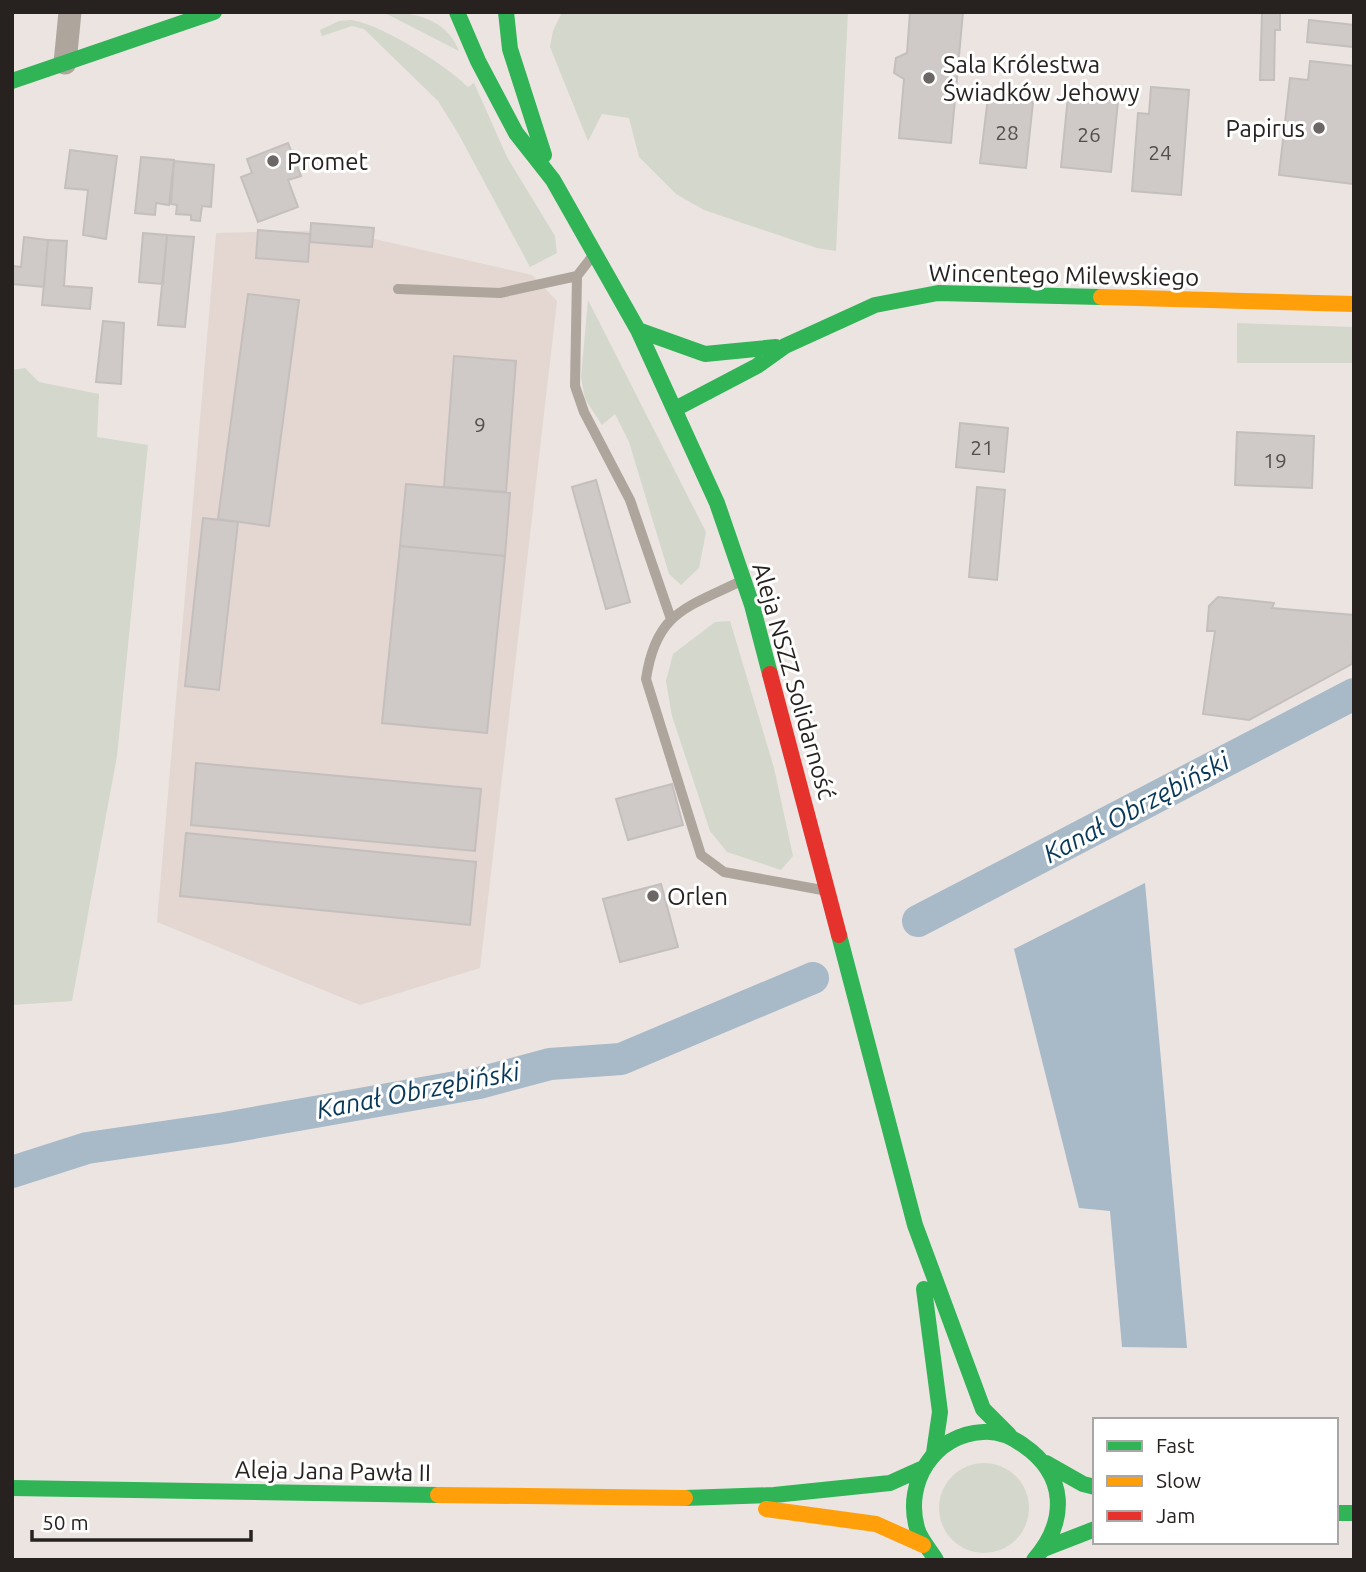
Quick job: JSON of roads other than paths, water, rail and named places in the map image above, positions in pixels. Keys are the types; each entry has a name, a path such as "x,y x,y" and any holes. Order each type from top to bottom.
{"street":[{"path":"65,63 70,12"},
{"name":"Aleja NSZZ Solidarność","path":"457,12 516,133 552,180 638,330 717,503 744,580 915,1225 983,1409 1009,1435 1030,1446 1046,1463"},
{"name":"Aleja NSZZ Solidarność","path":"506,12 510,49 552,180"},
{"path":"12,81 215,13"},
{"name":"Wincentego Milewskiego","path":"675,409 757,366 785,346 875,305 937,293 1354,304"},
{"name":"Wincentego Milewskiego","path":"638,330 705,355 785,346"},
{"name":"Aleja NSZZ Solidarność","path":"915,1225 939,1389 940,1412 934,1452"},
{"path":"936,1560 923,1545 915,1527 911,1506 914,1486 921,1469 934,1452 950,1440 969,1433 1009,1435"},
{"path":"1046,1463 1093,1487"},
{"path":"1034,1560 1046,1548 1056,1528 1059,1505 1056,1483 1046,1463"},
{"name":"Aleja Jana Pawła II","path":"12,1488 653,1499 774,1495 890,1483 921,1469"},
{"name":"Aleja Jana Pawła II","path":"653,1499 797,1512 876,1524 923,1545"},
{"path":"1046,1548 1093,1530"}],"lane":[{"path":"596,253 578,276 575,386 584,412 630,500 671,619"},
{"path":"398,289 500,293 578,276"},
{"path":"744,580 671,619 662,627 650,654 646,679 701,855 724,872 828,892"}],"water":[{"path":"1145,883 1187,1348 1122,1347 1110,1211 1079,1208 1014,949"}],"waterway":[{"name":"Kanał Obrzębiński","path":"918,921 1354,694"},
{"name":"Kanał Obrzębiński","path":"12,1172 87,1148 225,1128 479,1083 550,1064 621,1059 813,978"}],"place":[{"name":"Sala Królestwa Świadków Jehowy","path":"929,78"},
{"name":"Papirus","path":"1319,128"},
{"name":"Promet","path":"273,161"},
{"name":"Orlen","path":"653,896"}]}
